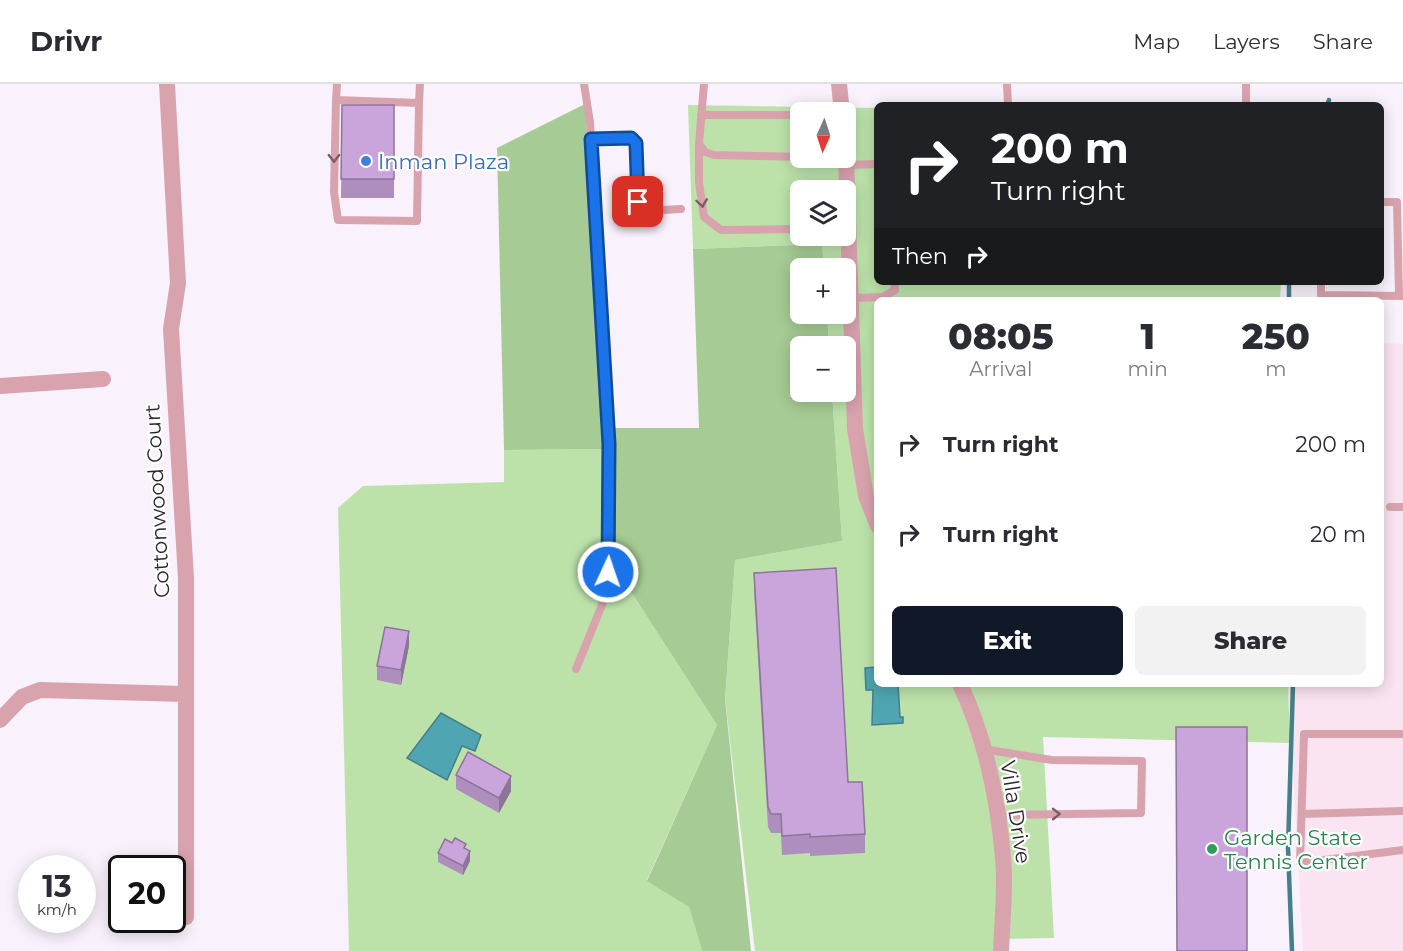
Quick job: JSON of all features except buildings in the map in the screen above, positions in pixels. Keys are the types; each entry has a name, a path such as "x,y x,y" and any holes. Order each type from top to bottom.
{"street":[{"name":"Cottonwood Court","path":"167,84 178,283 171,329 186,578 185,855"},
{"path":"839,84 841,102"},
{"path":"853,324 855,429 859,465 866,496 874,516"},
{"path":"0,386 103,379"},
{"name":"Villa Drive","path":"961,687 977,725 998,815 1004,860 1001,951"},
{"path":"0,720 17,701 40,690 184,694"}],"lane":[{"path":"337,84 334,182 338,220 417,221 420,84"},
{"path":"576,669 602,604 609,548 608,429 599,308 591,139 584,84"},
{"path":"704,84 699,144 699,182 704,217 721,230 790,229"},
{"path":"1007,84 1008,102"},
{"path":"1246,84 1246,102"},
{"path":"336,100 419,103"},
{"path":"701,116 790,115"},
{"path":"591,139 631,138 636,143 640,208 646,211 681,209"},
{"path":"699,144 705,152 714,155 790,157"},
{"path":"856,162 874,164"},
{"path":"1321,285 1321,295 1401,296 1397,202 1384,202"},
{"path":"884,297 895,290 894,285"},
{"path":"856,298 874,297"},
{"path":"1390,507 1403,507"},
{"path":"1403,734 1305,734 1300,863 1403,849"},
{"path":"983,749 1052,760 1142,761 1142,813 998,815"},
{"path":"1302,814 1403,811"}],"shaded area":[{"path":"1384,343 1403,344 1403,951 1303,951 1288,687 1384,687"}],"green space":[{"path":"585,104 606,428 699,428 693,249 822,246 823,258 790,258 790,324 828,324 828,336 790,336 790,402 833,402 842,541 735,560 725,699 751,951 702,951 689,907 647,881 717,725 615,567 609,449 504,450 497,148"},
{"path":"688,105 790,107 790,168 856,168 856,108 874,108 874,285 1281,285 1280,297 874,297 874,687 1288,687 1290,743 1043,737 1054,938 1006,939 1006,951 755,951 725,699 735,560 842,541 833,402 856,402 856,336 828,336 828,324 856,324 856,258 823,258 822,246 856,246 856,180 790,180 790,245 693,249"},
{"path":"609,449 615,567 717,725 647,880 689,907 702,951 349,951 338,508 363,486 504,482 504,450"}],"water":[{"path":"874,667 874,687 898,687 900,717 903,717 903,723 872,725 873,690 866,690 865,668"},
{"path":"441,713 481,735 475,751 462,746 447,780 407,758"}],"waterway":[{"path":"1289,285 1289,297"},
{"path":"1292,951 1288,848 1293,687"}],"place":[{"name":"Inman Plaza","path":"366,161"},
{"name":"Garden State Tennis Center","path":"1212,849"}],"route":[{"path":"608,572 609,444 601,342 591,139 631,138 636,143 638,202"}]}
